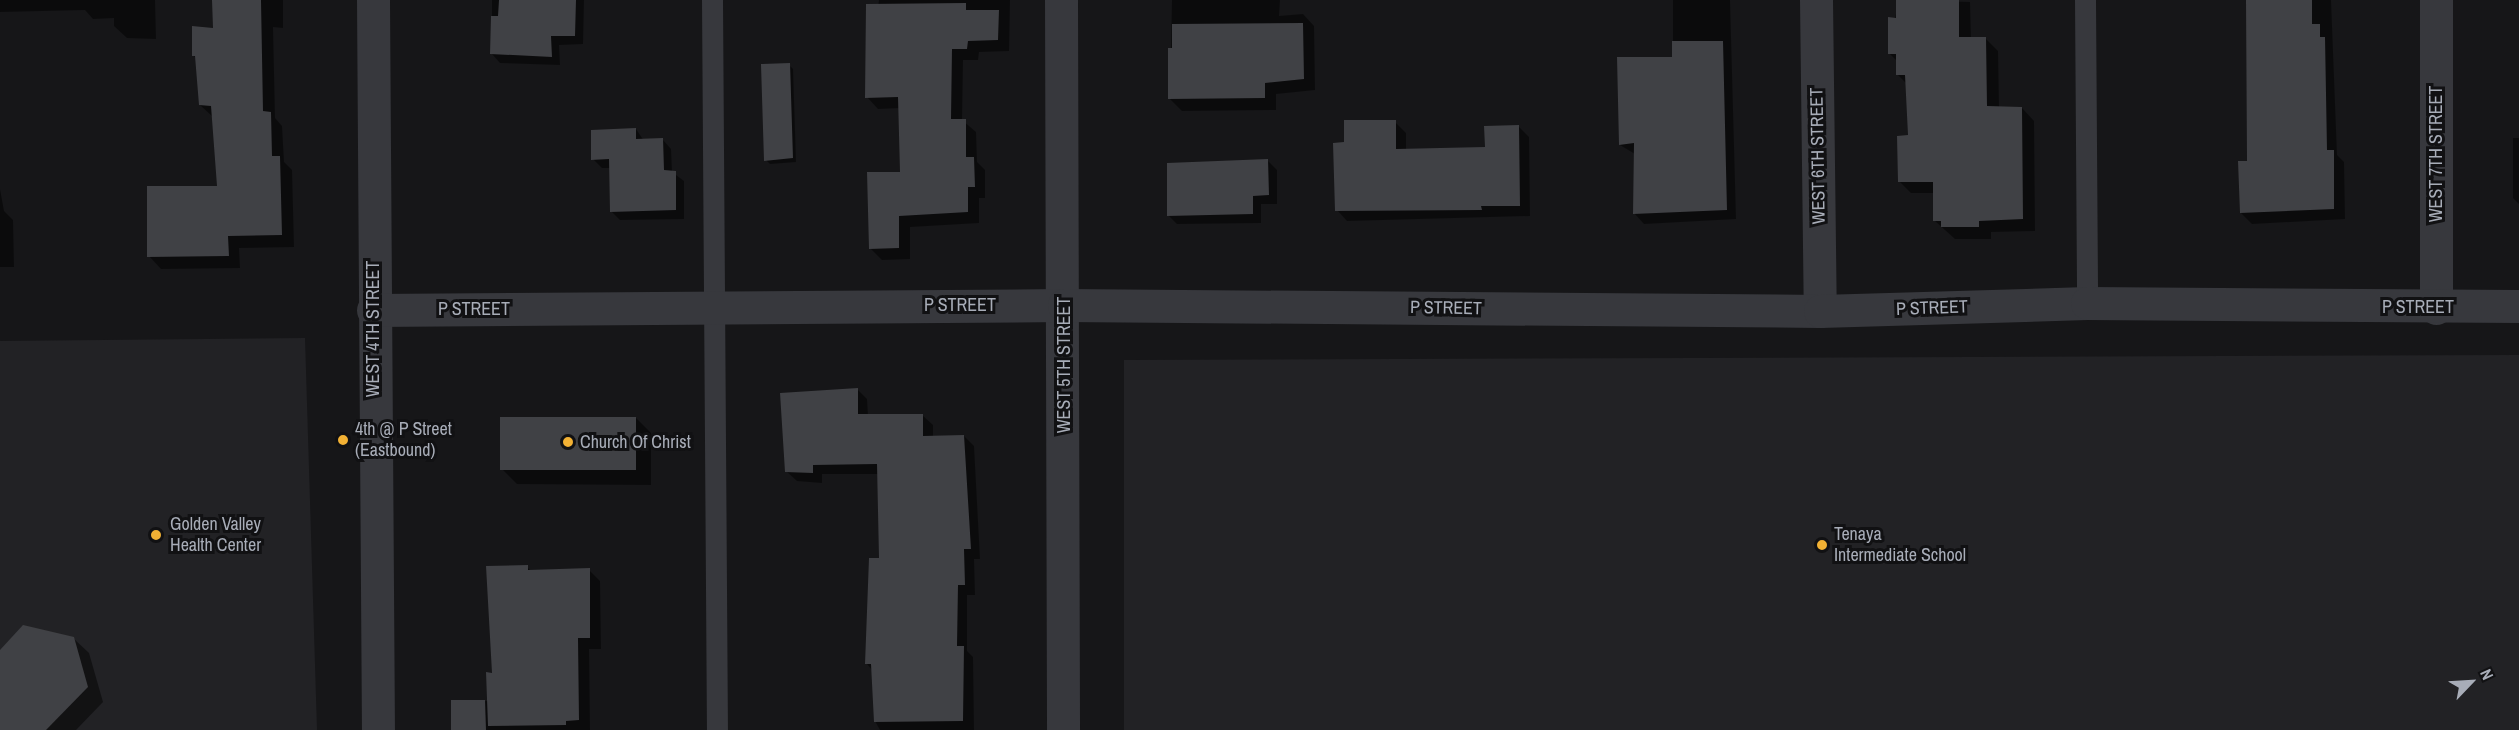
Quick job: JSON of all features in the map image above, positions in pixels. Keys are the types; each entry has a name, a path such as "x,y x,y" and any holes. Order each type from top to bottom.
{"street":[{"name":"WEST 4TH STREET","path":"373,0 373,310 378,730"},
{"name":"WEST 5TH STREET","path":"1061,0 1064,305 1063,730"},
{"name":"WEST 6TH STREET","path":"1816,0 1820,311"},
{"name":"WEST 7TH STREET","path":"2436,0 2436,308"},
{"name":"P STREET","path":"373,310 1064,305 1820,311 2087,303 2436,308 2519,306"}],"lane":[{"path":"712,0 717,730"},
{"path":"2085,0 2087,303"}],"shaded area":[{"name":"Golden Valley Health Center","path":"305,338 317,730 0,730 0,341"},
{"name":"Tenaya Intermediate School","path":"2519,355 2519,730 1124,730 1124,360"}],"building":[{"path":"212,0 261,0 263,111 271,112 272,156 280,156 282,235 228,236 229,256 147,257 147,186 217,186 211,106 199,105 195,56 192,56 192,26 213,28"},
{"path":"499,0 576,0 575,36 551,36 552,57 490,54 491,16 498,16"},
{"path":"1896,0 1959,0 1959,37 1986,37 1987,106 2022,107 2023,219 1979,221 1979,227 1941,227 1941,221 1933,221 1933,182 1898,182 1897,136 1908,135 1905,75 1896,75 1896,54 1888,54 1888,17 1896,18"},
{"path":"2246,0 2312,0 2312,24 2320,24 2320,37 2325,37 2327,150 2334,150 2334,209 2240,213 2238,161 2247,161"},
{"path":"966,3 966,10 999,10 998,40 968,41 967,49 952,49 951,119 966,119 966,157 974,157 975,187 968,187 968,212 899,216 899,248 869,249 867,172 900,172 898,97 865,98 866,4"},
{"path":"1303,23 1304,79 1265,83 1265,98 1168,99 1168,48 1172,48 1172,24"},
{"path":"1672,41 1723,41 1727,210 1633,214 1634,143 1619,145 1617,57 1672,57"},
{"path":"790,63 793,158 764,161 761,64"},
{"path":"1344,120 1396,120 1396,149 1485,147 1484,126 1519,125 1520,206 1481,206 1482,210 1335,211 1333,143 1344,142"},
{"path":"636,128 636,139 663,138 664,170 676,171 676,210 610,212 609,159 591,160 591,130"},
{"path":"1268,159 1269,195 1253,196 1253,214 1167,216 1167,163"},
{"path":"858,388 858,414 923,414 923,436 964,435 971,549 964,549 965,585 958,585 957,646 964,646 963,721 874,722 871,664 865,664 869,558 879,558 877,464 813,465 813,473 785,472 780,393"},
{"name":"Church Of Christ","path":"500,417 636,417 636,470 500,470"},
{"path":"528,565 528,570 590,568 590,638 578,638 579,720 566,721 566,725 488,726 486,672 492,673 486,566"},
{"path":"23,625 74,637 88,687 46,730 0,730 0,650"},
{"path":"451,700 485,700 486,730 451,730"}],"place":[{"name":"4th @ P Street (Eastbound)","path":"343,440"},
{"name":"Church Of Christ","path":"568,442"},
{"name":"Golden Valley Health Center","path":"156,535"},
{"name":"Tenaya Intermediate School","path":"1822,545"}]}
